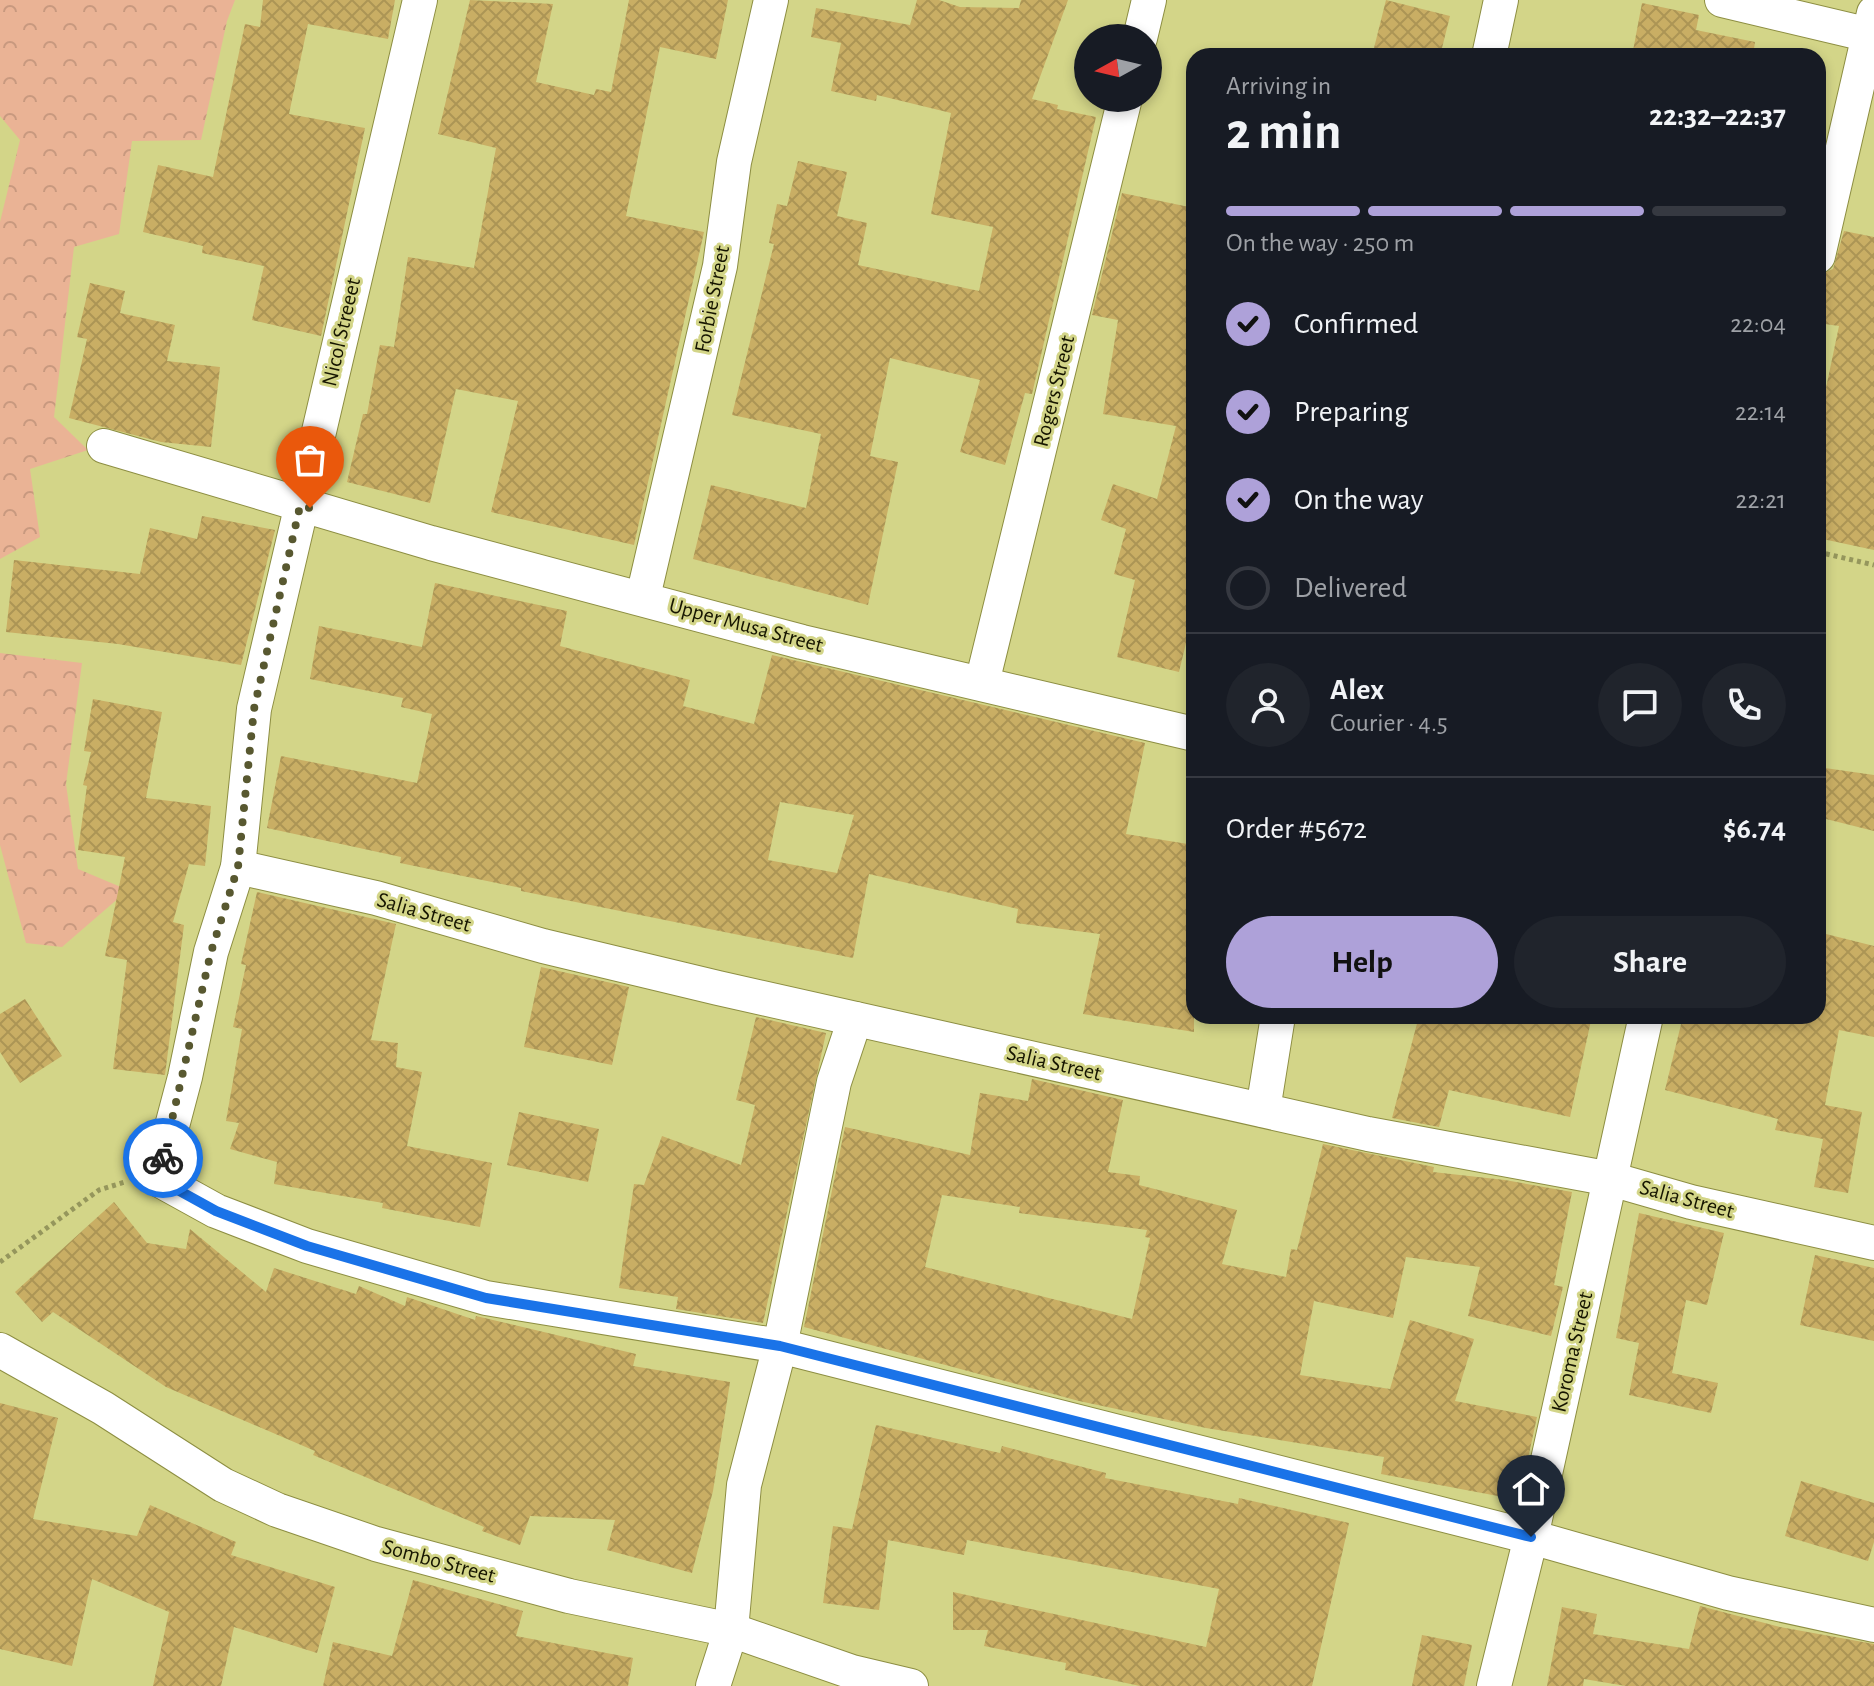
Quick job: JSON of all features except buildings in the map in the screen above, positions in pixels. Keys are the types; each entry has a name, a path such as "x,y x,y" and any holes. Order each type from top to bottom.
{"street":[{"name":"Nicol Streeet","path":"158,1179 185,1077 211,952 238,867 254,709 420,0"},
{"name":"Forbie Street","path":"643,597 720,266 734,162 771,0"},
{"path":"1143,24 1149,0"},
{"path":"1491,48 1501,0"},
{"path":"1722,0 1873,28 1826,223"},
{"name":"Rogers Street","path":"982,683 1122,112"},
{"name":"Upper Musa Street","path":"104,446 300,506 802,642 1186,732"},
{"name":"Salia Street","path":"238,867 376,898 543,946 855,1019 1368,1134 1611,1179 1691,1202 1874,1243"},
{"path":"713,1686 731,1630 744,1485 780,1346 834,1082 855,1019"},
{"path":"1263,1110 1277,1024"},
{"name":"Koroma Street","path":"1494,1686 1531,1537 1644,1024"},
{"path":"158,1179 216,1211 307,1246 486,1298 780,1346 1531,1537 1728,1593 1874,1625"},
{"name":"Sombo Street","path":"0,1350 103,1408 223,1485 277,1510 376,1544 569,1596 731,1630 852,1672 911,1686"}],"path":[{"path":"1826,554 1874,565"},
{"path":"0,1262 99,1190 138,1180 158,1179"}],"green space":[{"path":"0,0 235,0 227,21 201,140 132,141 119,234 74,247 54,417 88,450 30,469 40,537 0,559 0,222 20,140 0,116"},
{"path":"0,653 82,663 66,784 78,869 128,890 62,947 26,943 0,845"}],"way so far":[{"path":"163,1158 185,1077 211,952 238,867 244,779 254,709 280,592 300,506 310,508"}],"route":[{"path":"163,1158 158,1179 216,1211 307,1246 486,1298 780,1346 1167,1447 1531,1537"}]}
